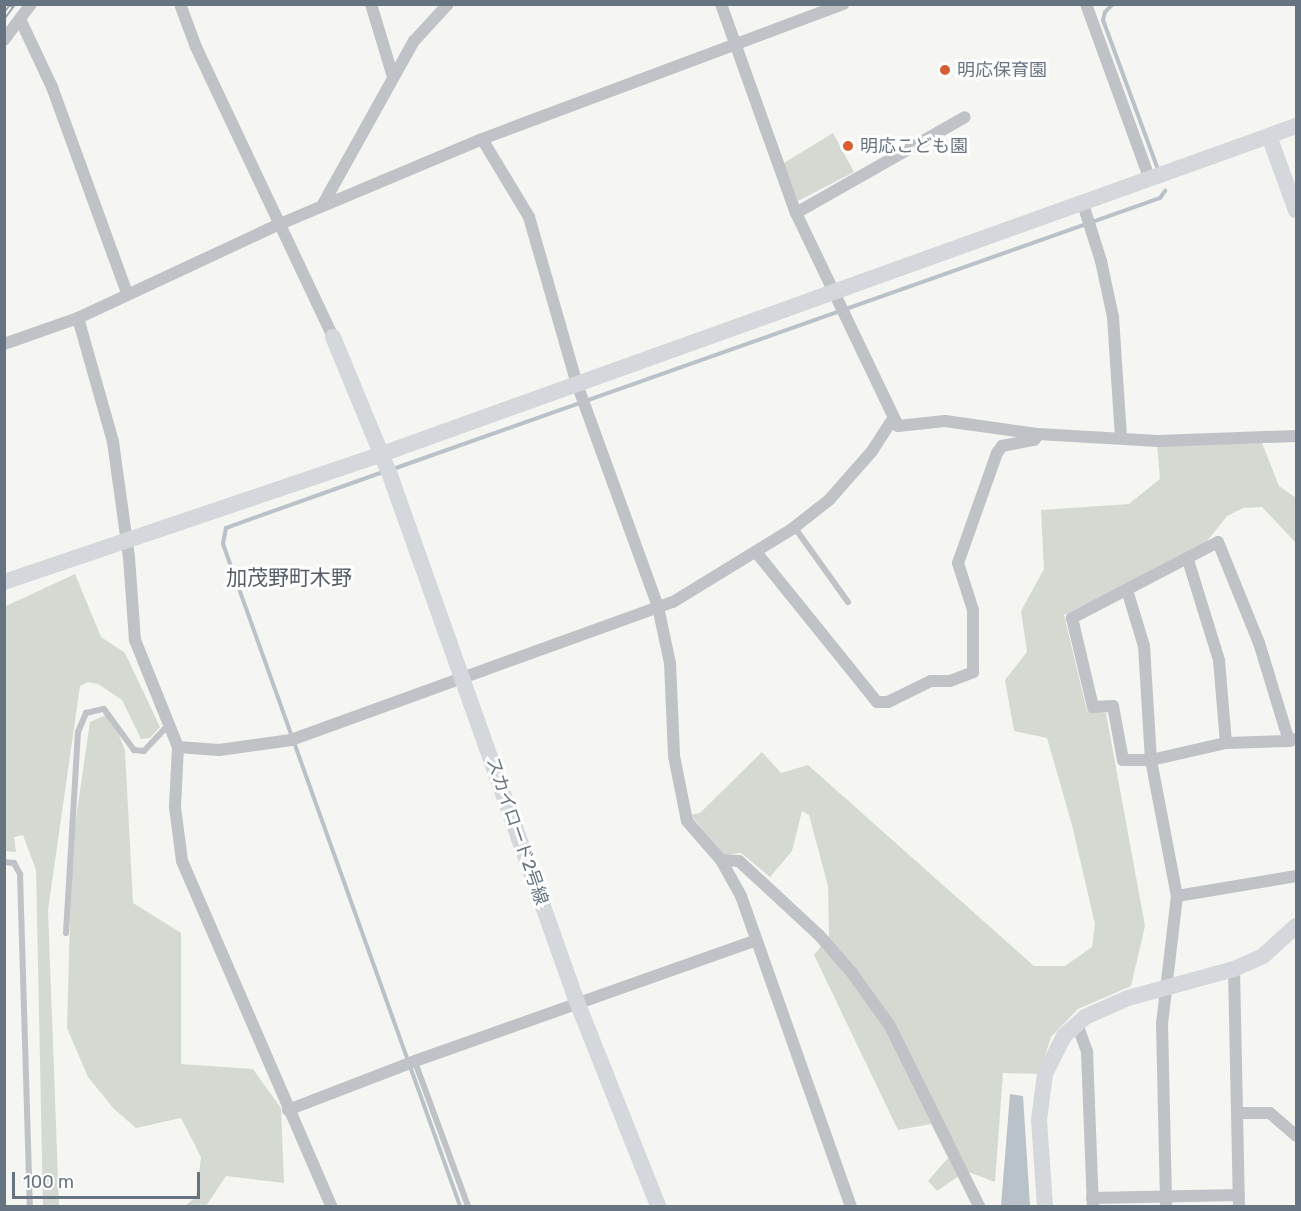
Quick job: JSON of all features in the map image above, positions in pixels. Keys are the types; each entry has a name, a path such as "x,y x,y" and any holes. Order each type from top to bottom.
{"street":[{"path":"4,40 31,4"},
{"path":"180,4 333,337"},
{"path":"371,4 393,76"},
{"path":"322,207 414,41 448,4"},
{"path":"721,4 796,213 837,306 892,420 898,426 945,421 1038,434 1158,441 1296,436"},
{"path":"4,344 78,318 127,293 280,224 482,139 844,4"},
{"path":"1086,4 1150,180"},
{"path":"20,19 52,87 127,293"},
{"path":"796,213 965,117"},
{"path":"4,582 125,543 386,466 837,306 1083,204 1296,126"},
{"path":"1269,136 1296,210"},
{"path":"482,139 528,217 581,395 658,607 670,663 670,712 681,798 687,821 721,860 741,896 754,941 851,1206"},
{"path":"1083,204 1101,261 1113,317 1120,438"},
{"path":"78,318 113,442 135,640 170,722 178,747 176,807 182,861 331,1206"},
{"name":"スカイロード2号線","path":"333,337 386,466 577,1002 658,1206"},
{"path":"178,747 219,750 294,739 673,602 795,528 851,476 892,420"},
{"path":"756,552 877,702 888,702 931,681 951,681 974,672 973,610 958,562 997,453 1002,446 1034,440 1038,434"},
{"path":"1218,542 1259,643 1293,740 1227,743 1151,760 1123,760 1113,706 1093,706 1071,618 1188,560 1218,542"},
{"path":"1188,560 1219,660 1227,743"},
{"path":"1127,590 1144,646 1151,760 1178,896 1165,988 1161,1092 1166,1201"},
{"path":"721,860 739,861 819,935 852,973 890,1026 979,1206"},
{"path":"1178,896 1296,876"},
{"path":"1045,1206 1039,1119 1042,1090 1057,1048 1077,1024 1128,998 1234,969 1263,957 1296,926"},
{"path":"288,1110 577,1002 754,941"},
{"path":"1077,1024 1087,1052 1092,1202 1239,1201 1239,1113 1234,969"},
{"path":"1239,1113 1270,1113 1296,1136"}],"lane":[{"path":"795,528 848,602"},
{"path":"66,933 78,732 86,713 104,709 134,750 144,751 153,745 170,722"},
{"path":"4,862 14,863 20,874 30,1206"},
{"path":"411,1063 468,1206"}],"shaded area":[{"path":"833,133 854,172 798,201 784,163"},
{"path":"1260,438 1279,486 1296,498 1296,543 1262,507 1243,508 1227,516 1204,545 1064,615 1087,711 1106,713 1145,926 1131,986 1078,1009 1051,1037 1039,1074 1003,1073 995,1182 966,1171 937,1191 928,1181 948,1158 931,1124 898,1130 814,955 829,936 828,886 809,815 802,811 792,851 770,877 741,853 724,855 691,815 700,813 762,752 781,773 808,765 1034,966 1065,966 1092,947 1095,924 1072,825 1047,738 1014,731 1005,680 1027,652 1021,611 1044,569 1041,510 1129,504 1160,479 1157,444"},
{"path":"75,574 101,637 125,653 160,727 150,738 141,739 122,700 98,684 88,682 80,686 48,910 59,1206 43,1206 36,870 23,835 14,837 16,852 5,851 4,607"},
{"path":"106,715 114,723 125,750 133,903 181,933 181,1064 253,1069 281,1108 284,1183 226,1176 206,1206 185,1206 196,1197 201,1157 181,1118 136,1128 114,1109 88,1077 67,1028 72,846 90,722"},
{"path":"1010,1094 1023,1096 1030,1206 1001,1206"}],"waterway":[{"path":"1113,4 1105,12 1103,20 1157,167"},
{"path":"393,469 1160,198 1165,191"},
{"path":"383,472 226,528 223,544 460,1206"}],"railway":[{"path":"4,16 13,4"}],"place":[{"name":"明応保育園","path":"945,70"},
{"name":"明応こども園","path":"848,146"}],"district":[{"name":"加茂野町木野","path":"289,578"}]}
